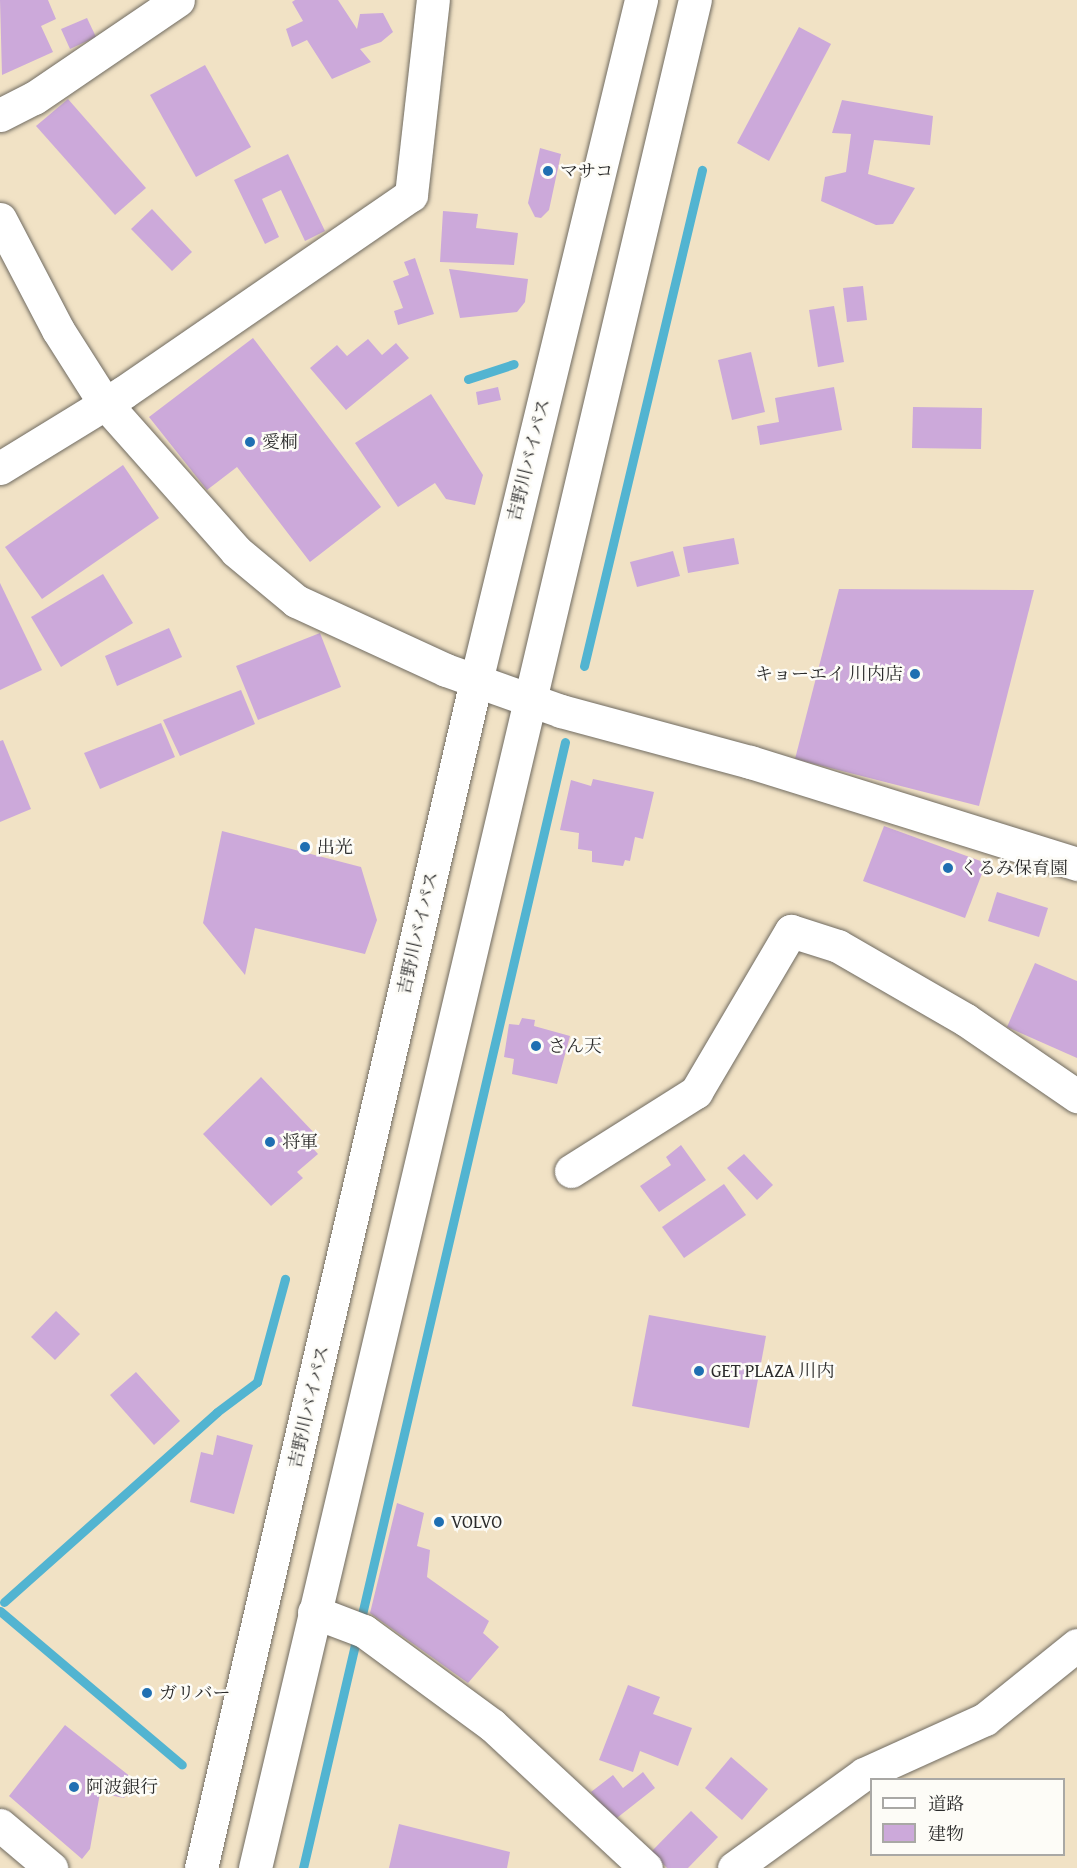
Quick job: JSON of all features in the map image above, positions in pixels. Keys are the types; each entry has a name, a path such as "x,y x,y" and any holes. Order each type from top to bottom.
{"main road":[{"path":"0,116 34,98 178,0"},
{"path":"0,468 45,443 103,402 124,392 411,195 433,0"},
{"name":"吉野川バイパス","path":"201,1868 476,681 641,0"},
{"path":"255,1868 528,699 695,0"},
{"path":"0,219 58,330 103,402 236,551 296,601 476,681 528,699 750,762 1077,864"},
{"path":"571,1171 696,1092 791,931 838,946 966,1020 1077,1096"},
{"path":"314,1612 359,1628 492,1725 646,1868"},
{"path":"734,1868 864,1774 985,1719 1077,1645"},
{"path":"0,1825 51,1868"}],"building":[{"path":"0,0 48,0 56,19 41,26 53,52 2,75"},
{"path":"295,0 338,0 357,29 360,14 383,13 393,32 381,42 360,49 371,62 332,79 307,40 292,47 286,29 303,21 292,2"},
{"path":"87,18 96,37 70,49 61,29"},
{"path":"799,27 831,44 769,161 737,143"},
{"path":"205,65 251,147 196,177 150,95"},
{"path":"68,99 146,188 115,215 36,126"},
{"path":"842,100 933,116 930,145 874,140 868,174 915,188 893,224 876,225 821,201 825,177 846,172 851,134 832,133"},
{"path":"540,148 561,154 549,210 541,218 535,217 528,203"},
{"path":"288,154 325,231 305,241 281,190 262,199 279,237 265,244 234,180"},
{"path":"152,209 192,252 172,271 131,229"},
{"path":"443,211 478,214 476,228 518,233 514,265 440,262"},
{"path":"415,258 434,314 398,325 394,311 403,308 393,281 409,275 404,262"},
{"path":"449,269 528,279 525,302 517,312 460,318"},
{"path":"863,286 867,320 847,322 843,288"},
{"path":"834,306 844,362 818,367 809,310"},
{"name":"愛桐","path":"253,338 381,507 310,562 237,467 207,490 149,417"},
{"path":"368,339 382,355 396,343 409,358 346,410 310,368 337,345 347,356"},
{"path":"751,352 765,412 732,420 718,360"},
{"path":"498,387 501,400 478,405 476,392"},
{"path":"834,387 842,430 760,445 757,426 779,422 775,398"},
{"path":"431,394 483,475 475,505 446,499 435,483 398,507 355,443"},
{"path":"913,407 982,408 981,449 912,448"},
{"path":"123,465 159,518 42,599 5,547"},
{"path":"734,538 739,564 688,573 683,547"},
{"path":"673,551 680,576 637,587 630,562"},
{"path":"103,574 133,623 61,667 31,617"},
{"path":"0,583 42,670 0,690"},
{"name":"キョーエイ 川内店","path":"839,589 1034,590 979,806 795,759"},
{"path":"169,628 182,657 117,686 105,656"},
{"path":"320,633 341,687 258,720 236,666"},
{"path":"241,690 255,724 180,756 163,720"},
{"path":"161,723 175,757 100,789 84,753"},
{"path":"3,740 31,809 0,822 0,741"},
{"path":"593,779 654,792 643,839 635,837 630,861 625,860 623,866 592,862 592,851 578,849 579,833 560,830 571,780 591,786"},
{"path":"884,826 986,863 965,918 863,881"},
{"path":"222,831 361,867 377,920 365,954 255,928 245,975 203,923"},
{"path":"997,892 1048,908 1039,937 988,921"},
{"path":"1035,963 1077,981 1077,1058 1007,1027"},
{"name":"さん天","path":"522,1018 535,1020 534,1026 570,1036 557,1084 512,1074 514,1059 504,1057 509,1024 519,1025"},
{"path":"261,1077 318,1137 309,1144 318,1154 297,1172 303,1178 271,1206 203,1134"},
{"path":"681,1145 706,1180 659,1212 640,1186 671,1165 666,1157"},
{"path":"744,1154 773,1185 757,1200 727,1168"},
{"path":"724,1184 746,1215 684,1258 662,1227"},
{"path":"56,1311 80,1334 55,1360 31,1337"},
{"name":"GET PLAZA 川内","path":"649,1315 766,1336 749,1428 632,1406"},
{"path":"136,1372 180,1421 154,1445 110,1395"},
{"path":"217,1435 253,1445 234,1514 190,1502 201,1452 213,1455"},
{"path":"397,1503 424,1513 417,1546 430,1550 427,1577 489,1621 483,1633 499,1647 468,1683 370,1613"},
{"path":"628,1685 660,1697 653,1714 692,1728 678,1766 640,1751 633,1772 599,1760"},
{"name":"阿波銀行","path":"65,1725 136,1781 124,1798 100,1793 90,1849 82,1859 9,1796"},
{"path":"731,1757 768,1789 742,1820 705,1788"},
{"path":"643,1772 655,1788 613,1821 591,1792 613,1775 623,1788"},
{"path":"691,1811 718,1837 688,1868 667,1868 651,1852"},
{"path":"399,1824 510,1852 507,1868 389,1868"}],"waterway":[{"path":"584,666 702,170"},
{"path":"468,379 514,364"},
{"path":"303,1868 565,742"},
{"path":"4,1602 217,1412 257,1382 285,1279"},
{"path":"0,1611 182,1765"}],"place":[{"name":"マサコ","path":"548,171"},
{"name":"愛桐","path":"250,442"},
{"name":"キョーエイ 川内店","path":"915,674"},
{"name":"出光","path":"305,847"},
{"name":"くるみ保育園","path":"948,868"},
{"name":"さん天","path":"536,1046"},
{"name":"将軍","path":"270,1142"},
{"name":"GET PLAZA 川内","path":"699,1371"},
{"name":"VOLVO","path":"439,1522"},
{"name":"ガリバー","path":"147,1693"},
{"name":"阿波銀行","path":"74,1787"}]}
